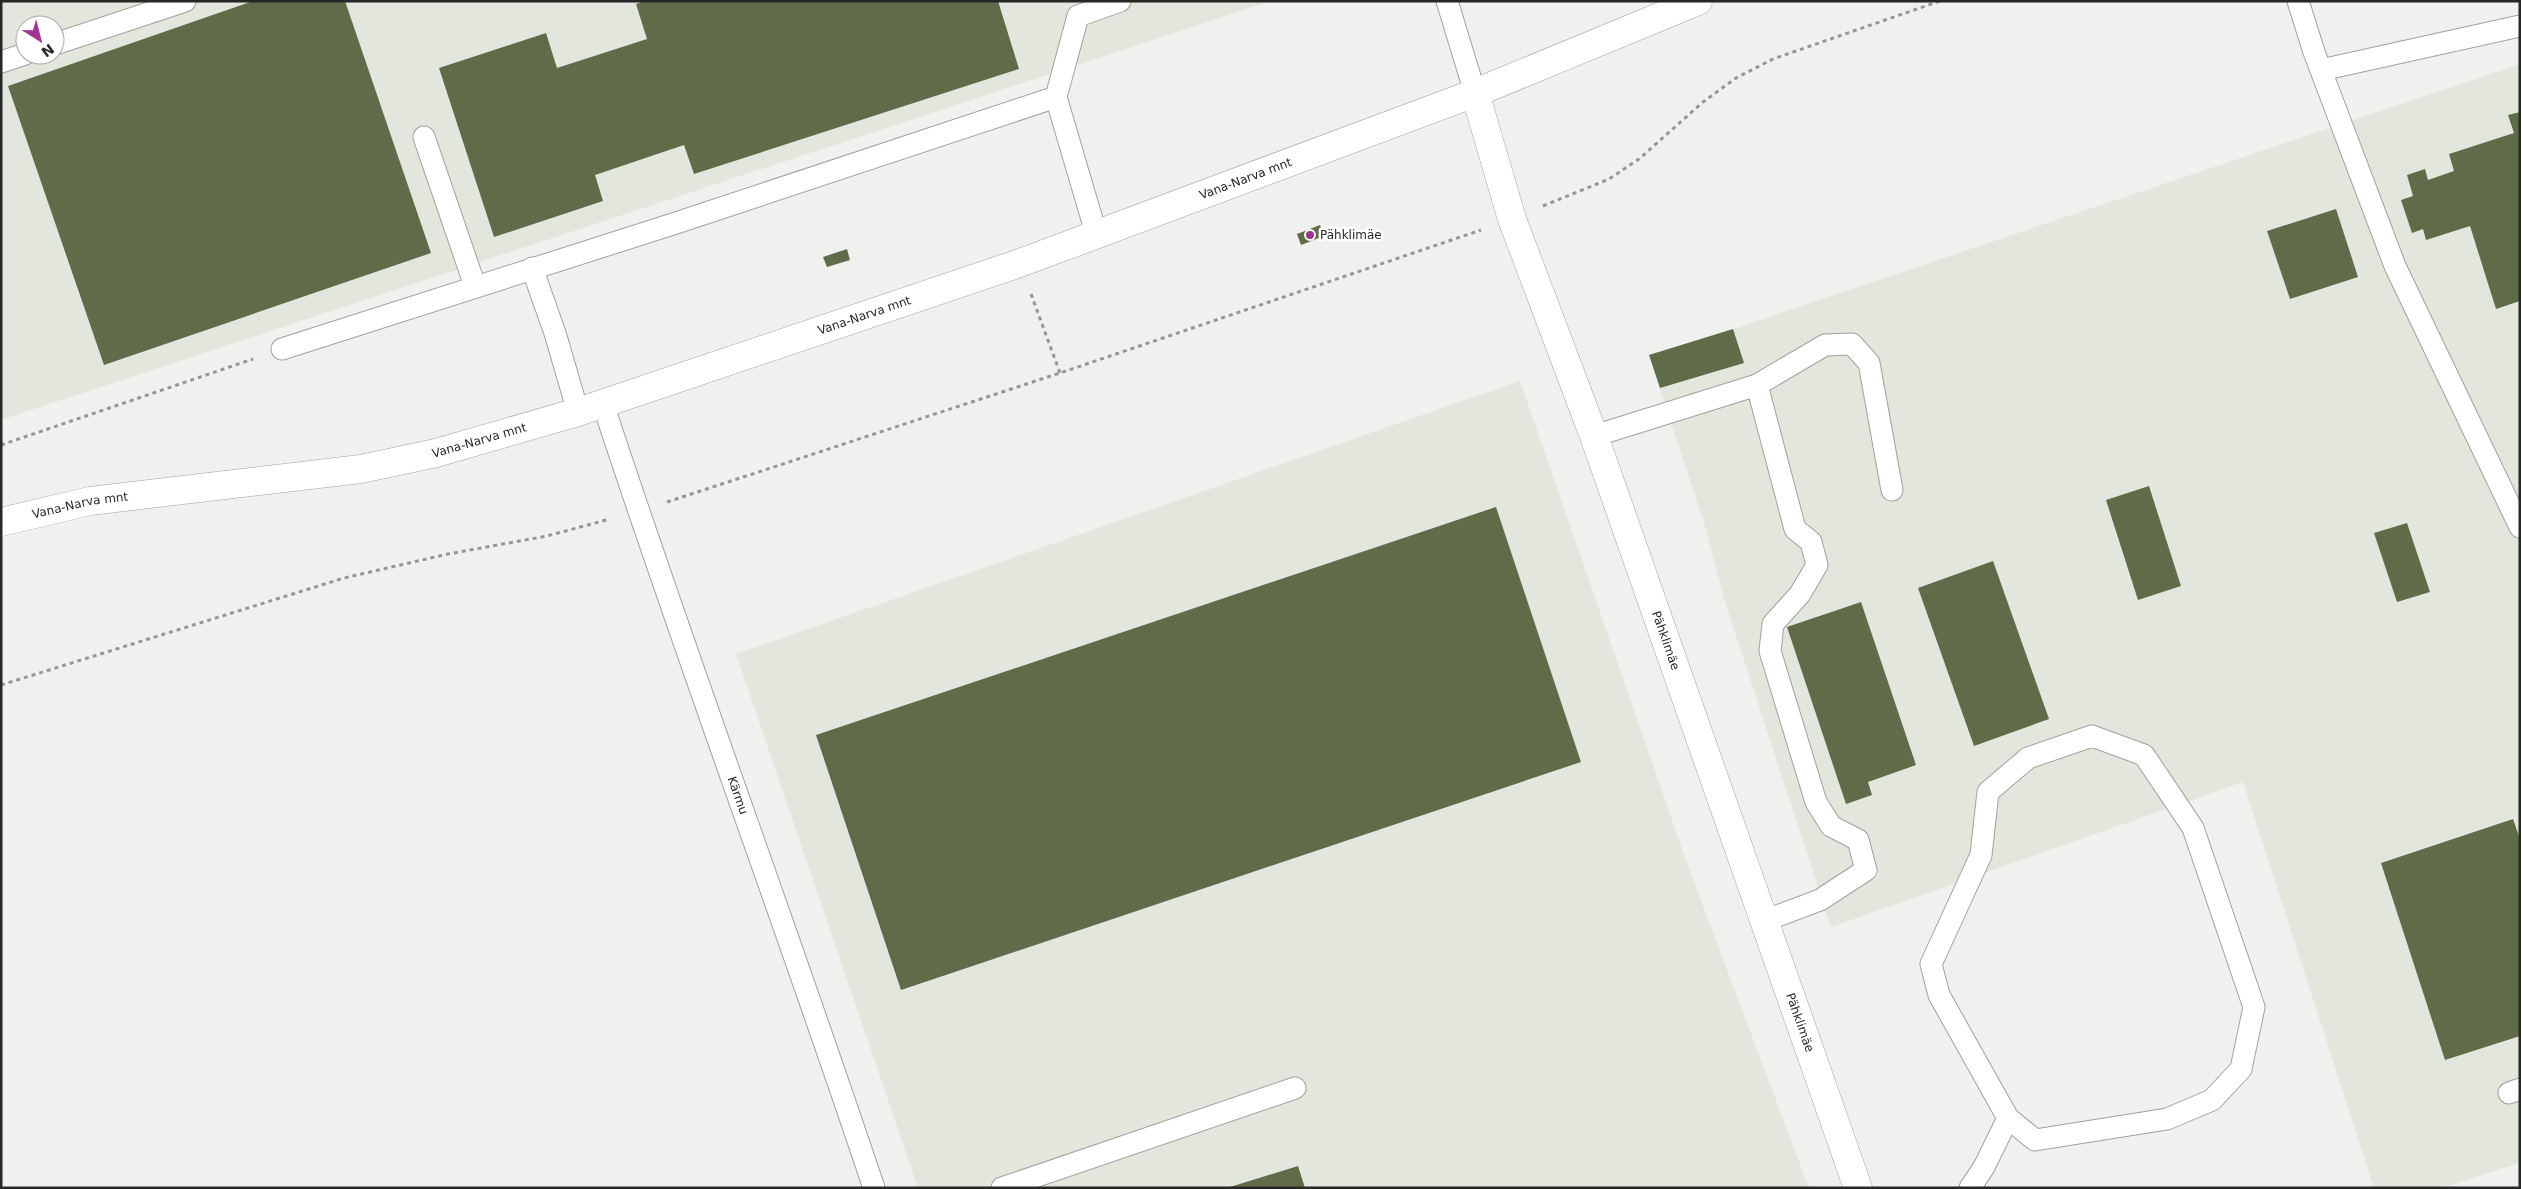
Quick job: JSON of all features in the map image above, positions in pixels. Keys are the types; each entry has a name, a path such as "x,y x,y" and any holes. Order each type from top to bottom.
{"main road":[{"name":"Vana-Narva mnt","path":"1,522 90,501 361,469 436,453 590,408 1011,266 1475,94 1698,1"},
{"name":"Pähklimäe","path":"1475,94 1512,219 1594,436 1858,1188"}],"lane":[{"path":"65,41 185,1"},
{"path":"1096,233 1056,97 1078,16 1120,1"},
{"path":"1447,1 1475,94"},
{"path":"2298,1 2321,70 2394,266 2520,527"},
{"path":"2321,70 2520,26"},
{"path":"1,62 15,57"},
{"path":"282,349 673,224 1056,97"},
{"path":"424,137 475,286"},
{"name":"Kärmu","path":"532,268 555,333 638,512 816,1014 874,1188"},
{"path":"1594,436 1758,386 1825,345 1852,344 1869,363 1892,490"},
{"path":"1758,386 1795,529 1811,542 1816,565 1800,594 1774,624 1770,651 1816,802 1830,826 1858,840 1866,870 1820,900 1764,921"},
{"path":"2092,736 2144,755 2193,828 2254,1007 2241,1069 2212,1100 2167,1119 2035,1140 2008,1118 1939,995 1931,964 1981,855 1988,792 2028,758 2092,736"},
{"path":"1002,1188 1296,1088"},
{"path":"1970,1188 1984,1167 2008,1118"}],"path":[{"path":"1,685 344,578 448,554 547,536 638,512 1060,373 1512,219 1609,179 1639,159 1703,102 1736,78 1772,59 1940,1"},
{"path":"1028,288 1060,373"},
{"path":"1,445 282,349"}],"shaded area":[{"path":"1,1 1271,1 1,420"},
{"path":"2520,64 2520,1163 2441,1188 2374,1188 2243,782 1831,927 1726,605 1704,523 1649,355 1733,329"},
{"path":"1520,381 1687,863 1809,1188 918,1188 736,654"}],"building":[{"path":"253,1 345,1 431,253 104,365 8,86"},
{"path":"645,1 998,1 1019,69 694,174 684,145 595,175 603,201 494,237 439,68 546,33 557,68 647,39 636,4"},
{"path":"2520,112 2520,301 2496,309 2470,226 2426,240 2423,229 2412,233 2401,200 2413,196 2407,175 2425,169 2428,180 2454,171 2449,154 2514,133 2508,115"},
{"path":"2336,209 2358,277 2290,299 2267,231"},
{"name":"Pähklimäe","path":"1320,225 1324,236 1301,245 1297,234"},
{"path":"847,249 850,260 827,267 823,257"},
{"path":"1733,329 1744,363 1660,388 1649,355"},
{"path":"2149,486 2181,586 2138,600 2106,500"},
{"path":"1496,507 1581,762 901,990 816,735"},
{"path":"2407,523 2430,592 2397,602 2374,533"},
{"path":"1993,561 2049,719 1974,746 1918,588"},
{"path":"1861,602 1916,765 1868,782 1872,795 1846,804 1787,627"},
{"path":"2513,819 2520,839 2520,1036 2445,1060 2381,863"},
{"path":"1298,1166 1305,1188 1230,1188 1230,1187"}],"place":[{"name":"Pähklimäe","path":"1310,235"}]}
